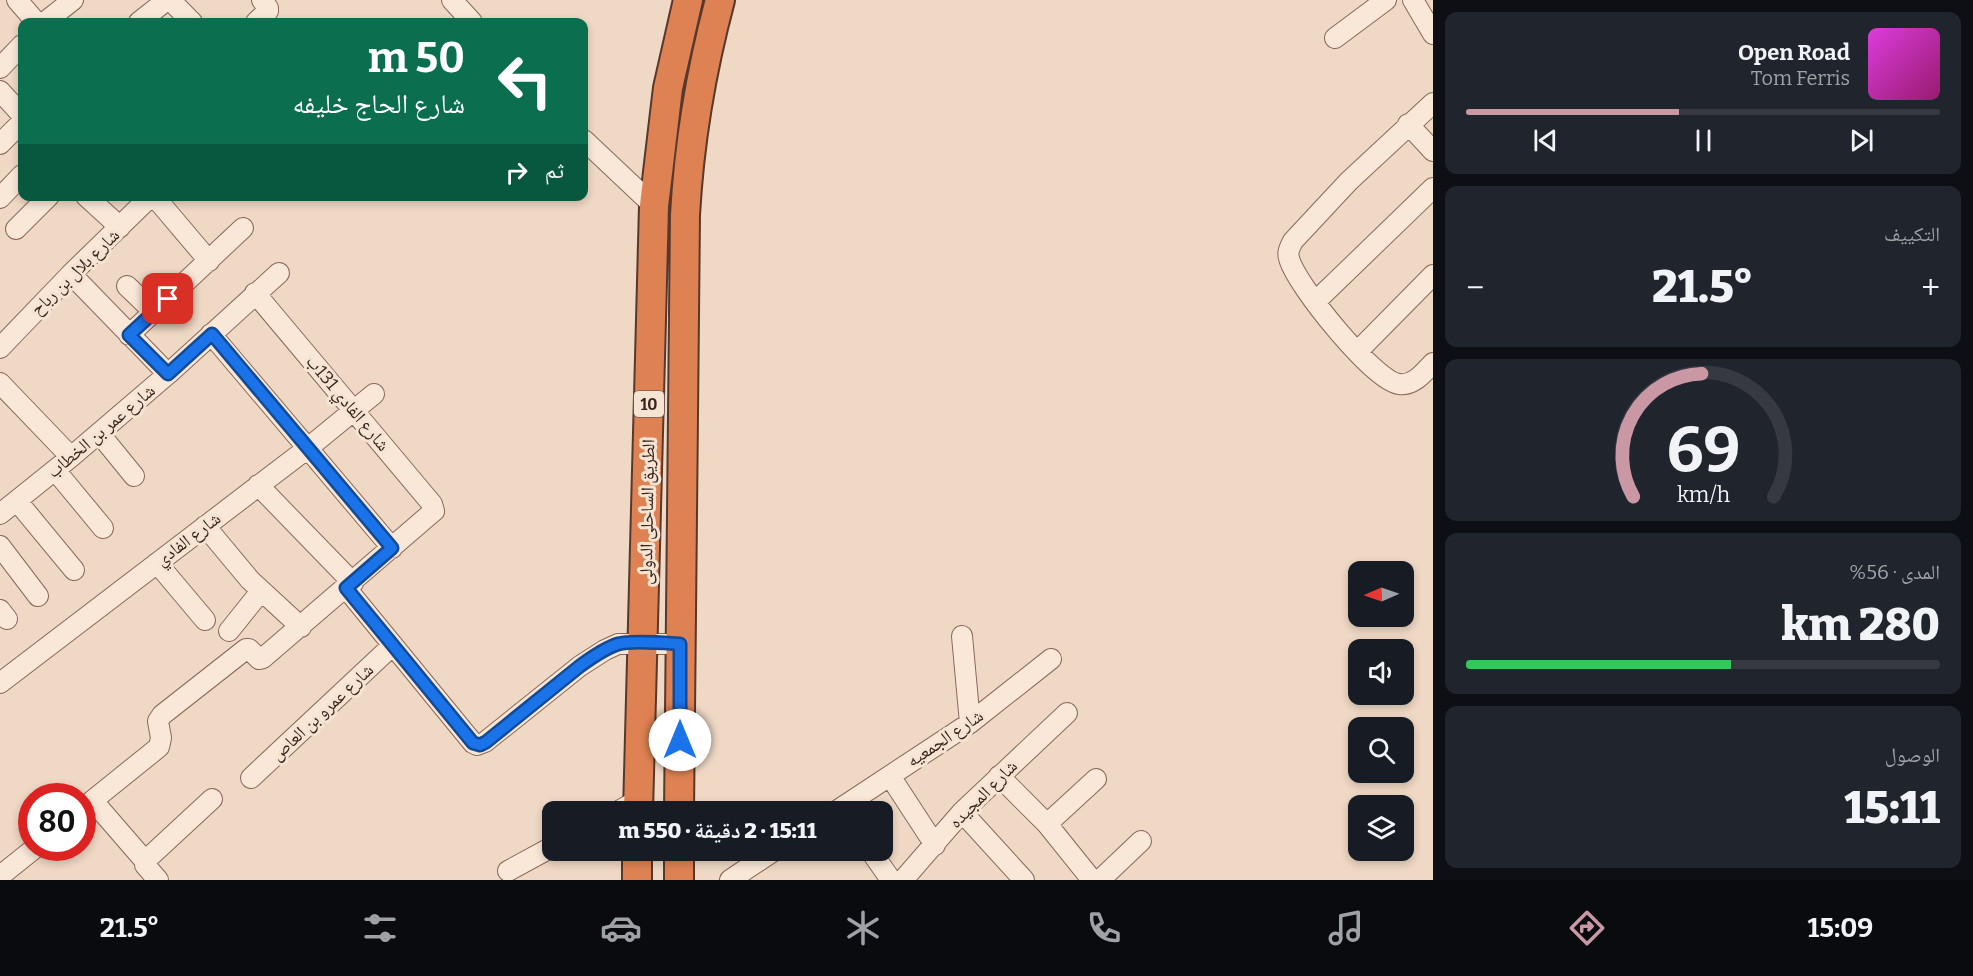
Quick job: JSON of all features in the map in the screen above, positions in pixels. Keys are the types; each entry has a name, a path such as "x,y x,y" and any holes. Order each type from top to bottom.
{"highway":[{"name":"الطريق الساحلى الدولى","path":"632,801 643,643 654,206 668,88 688,0"},
{"name":"الطريق الساحلى الدولى","path":"679,801 687,175 696,104 720,0"},
{"path":"637,861 637,880"},
{"path":"679,861 679,880"}],"street":[{"path":"16,0 32,18"},
{"path":"50,18 73,0"},
{"path":"144,18 169,0 188,18"},
{"path":"452,0 468,18"},
{"path":"1335,38 1386,0"},
{"path":"1413,0 1430,21"},
{"path":"0,68 18,49"},
{"path":"0,91 18,120"},
{"path":"1433,103 1349,181 1288,249 1288,258 1315,302 1335,328 1357,352 1389,380 1398,384 1408,384 1417,379 1433,363"},
{"path":"1408,124 1433,151"},
{"path":"0,144 18,128"},
{"path":"588,144 654,206"},
{"path":"0,198 18,179"},
{"path":"1315,302 1433,188"},
{"path":"16,229 44,201"},
{"path":"91,201 120,227"},
{"name":"شارع بلال بن رباح","path":"0,348 71,274 148,201"},
{"path":"157,201 209,261"},
{"path":"129,335 243,228"},
{"name":"شارع عمر بن الخطاب","path":"0,514 99,434 279,273"},
{"path":"71,274 168,374"},
{"path":"1357,352 1433,275"},
{"path":"127,286 154,312"},
{"name":"شارع الفادي 131ب","path":"255,293 432,504 434,509 431,514 392,548"},
{"path":"96,798 159,747 161,738 158,721 162,715 246,649 261,659 392,548 212,334"},
{"path":"0,383 71,457"},
{"name":"شارع الفادي","path":"0,683 308,448 374,394"},
{"path":"99,434 134,476"},
{"path":"55,470 104,528"},
{"path":"258,485 349,585 393,645 473,743 480,745 486,742 580,666 618,644 680,644"},
{"path":"17,501 74,570"},
{"path":"205,526 261,591 301,627"},
{"path":"0,546 38,596"},
{"path":"157,563 205,620"},
{"path":"230,631 261,591"},
{"path":"962,636 970,723"},
{"name":"شارع عمرو بن العاص","path":"251,778 393,645"},
{"name":"شارع الجمعيه","path":"852,801 970,723 1051,659"},
{"name":"شارع المجيده","path":"917,875 935,845 962,812 1067,713"},
{"path":"890,776 935,845"},
{"path":"999,777 1047,824 1092,880"},
{"path":"1047,824 1096,779"},
{"path":"145,861 212,799"},
{"path":"962,812 1014,876"},
{"path":"96,813 145,861 145,865 158,880"},
{"path":"1100,880 1141,842"},
{"path":"508,872 542,853"},
{"path":"0,876 19,861"},
{"path":"730,880 758,861"},
{"path":"878,861 891,880"}],"route":[{"path":"168,299 129,335 168,374 212,334 392,548 346,588 473,743 480,745 486,742 594,656 618,644 643,643 680,644 680,740"}]}
